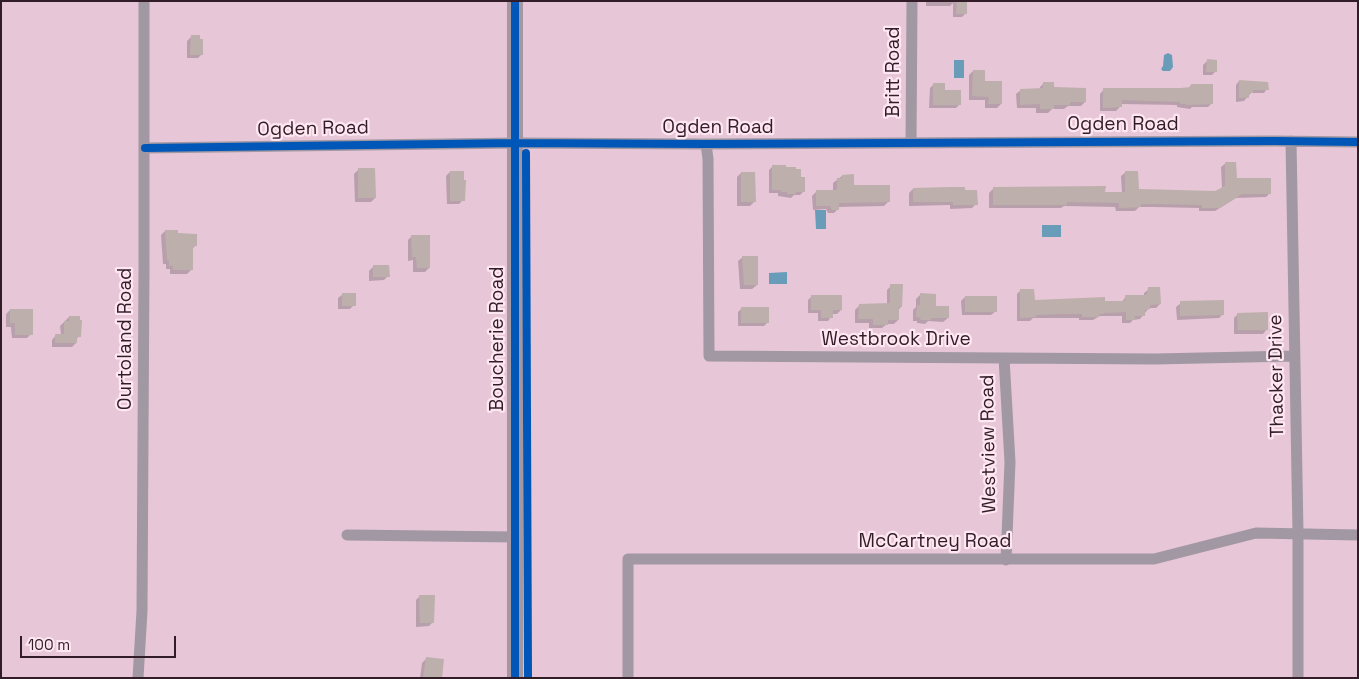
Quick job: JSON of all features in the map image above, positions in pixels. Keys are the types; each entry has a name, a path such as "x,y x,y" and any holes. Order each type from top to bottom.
{"main road":[{"name":"Boucherie Road","path":"516,1 516,678"}],"street":[{"name":"Ourtoland Road","path":"138,678 142,611 144,1"},
{"name":"Britt Road","path":"911,143 912,1"},
{"name":"Ogden Road","path":"144,148 515,143 1291,141"},
{"path":"1291,141 1357,143"},
{"name":"Thacker Drive","path":"1291,141 1298,533 1298,678"},
{"name":"Westbrook Drive","path":"706,144 708,158 709,356 1155,359 1294,356"},
{"name":"Westview Road","path":"1004,358 1010,462 1006,560"},
{"name":"McCartney Road","path":"628,678 628,559 1154,559 1256,533 1358,535"},
{"path":"347,535 515,537"}],"water":[{"path":"1168,53 1172,55 1173,67 1170,71 1163,71 1161,69 1164,55"},
{"path":"954,60 964,60 964,78 954,78"},
{"path":"815,210 826,210 826,229 816,229"},
{"path":"1042,225 1061,225 1061,237 1042,237"},
{"path":"787,272 787,284 769,284 769,273"}],"building":[{"path":"957,1 967,1 967,14 956,14"},
{"path":"191,35 200,35 200,39 203,39 203,55 190,55"},
{"path":"1207,59 1217,60 1217,72 1206,72"},
{"path":"973,70 985,70 985,81 1002,81 1002,104 988,104 989,97 972,96"},
{"path":"1239,80 1268,82 1269,90 1253,90 1253,93 1249,93 1249,98 1239,98"},
{"path":"1043,82 1054,82 1054,87 1086,88 1086,102 1054,105 1054,109 1040,109 1040,104 1020,105 1020,89 1043,88"},
{"path":"933,83 945,83 945,90 961,90 961,105 933,105"},
{"path":"1191,84 1213,84 1213,104 1186,105 1180,104 1180,102 1122,100 1122,107 1103,108 1103,88 1180,88 1191,87"},
{"path":"1225,162 1236,162 1237,178 1271,178 1271,194 1242,194 1220,208 1202,208 1202,205 1141,204 1141,207 1119,208 1119,203 1067,202 1067,205 993,205 993,187 1106,186 1105,192 1125,192 1125,171 1138,171 1139,189 1215,191 1225,186"},
{"path":"772,165 786,165 786,167 801,169 801,177 805,177 805,192 787,194 787,192 781,192 781,190 772,190"},
{"path":"358,168 375,168 376,198 358,198"},
{"path":"450,171 464,171 464,180 466,180 465,201 450,201"},
{"path":"741,172 755,172 756,202 741,202"},
{"path":"854,174 854,185 890,185 890,202 839,203 839,210 832,210 830,206 816,206 816,190 837,190 837,178 842,178 842,175"},
{"path":"965,187 965,190 977,190 978,205 953,205 953,202 913,202 913,188"},
{"path":"165,230 178,230 178,233 197,234 197,246 193,246 193,270 173,270 173,266 169,266"},
{"path":"411,235 430,235 430,268 417,268 416,257 412,257"},
{"path":"742,256 758,256 758,285 744,285"},
{"path":"373,265 389,265 390,277 373,277"},
{"path":"890,284 903,284 902,307 899,307 899,320 888,320 888,325 873,325 873,319 858,319 859,304 890,303"},
{"path":"1148,287 1160,287 1161,304 1150,305 1150,309 1145,310 1145,316 1135,316 1135,320 1126,320 1126,312 1104,313 1099,314 1099,317 1082,317 1082,314 1061,314 1020,318 1020,289 1034,289 1035,300 1105,297 1105,301 1125,301 1125,295 1147,295"},
{"path":"342,293 356,293 356,306 342,306"},
{"path":"920,293 936,294 936,306 949,306 949,318 920,320 921,318 916,317 917,305 920,305"},
{"path":"811,295 842,295 842,310 833,310 833,318 821,318 821,310 811,310"},
{"path":"965,296 997,296 997,312 965,312"},
{"path":"1224,300 1224,315 1180,316 1180,301"},
{"path":"741,307 769,307 769,323 741,323"},
{"path":"10,309 33,309 33,335 15,335 15,323 10,323"},
{"path":"1268,312 1268,330 1238,330 1237,313"},
{"path":"69,316 80,316 80,320 82,320 81,337 77,337 77,343 55,343 55,334 64,334 64,321 69,321"},
{"path":"419,595 435,595 434,623 420,623"},
{"path":"426,657 444,659 442,678 423,678"}],"cycle path":[{"path":"515,1 515,678"},
{"path":"145,148 515,143 1358,142"},
{"path":"526,153 528,678"}]}
